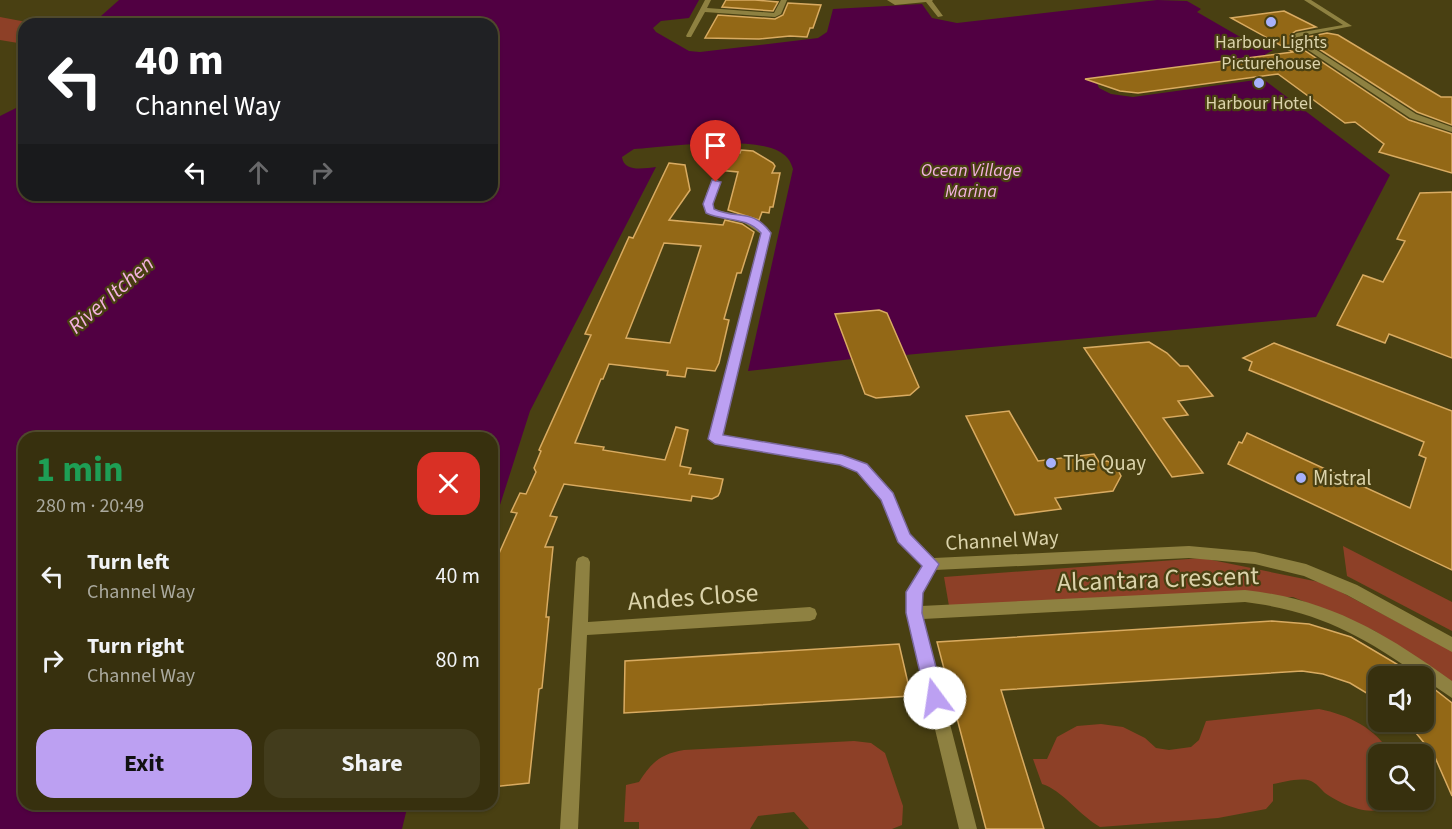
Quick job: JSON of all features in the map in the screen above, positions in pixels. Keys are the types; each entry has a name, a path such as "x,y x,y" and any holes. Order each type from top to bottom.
{"street":[{"path":"689,36 708,0"},
{"path":"702,10 775,15 779,13 784,0"},
{"path":"890,0 894,3 929,0 940,16"},
{"path":"1307,0 1349,26 1299,34 1294,36 1295,39 1413,116 1452,130"},
{"name":"Channel Way","path":"716,182 708,204 709,210 719,215 747,218 759,224 766,233 715,439 842,460 862,468 888,497 903,538 931,564 1189,552 1255,558 1306,570 1352,590 1452,645"},
{"path":"569,829 582,562"},
{"path":"931,564 914,592 914,613 968,829"},
{"name":"Alcantara Crescent","path":"914,613 1245,596 1270,597 1309,606 1355,627 1407,658 1452,690"},
{"name":"Andes Close","path":"580,629 810,614"}],"shaded area":[{"path":"0,17 18,20 18,43 0,40"},
{"path":"1343,546 1452,602 1452,631 1347,576"},
{"path":"1202,558 1324,583 1452,651 1452,683 1434,671 1434,666 1427,666 1375,631 1293,597 949,606 944,577"},
{"path":"1319,709 1351,719 1368,729 1368,732 1371,732 1384,744 1368,744 1368,810 1378,810 1369,811 1350,806 1332,798 1311,781 1297,780 1273,784 1273,801 1266,809 1218,818 1100,827 1057,792 1042,784 1033,759 1047,759 1057,737 1077,726 1101,724 1123,727 1145,738 1156,748 1169,750 1191,747 1199,740 1206,721"},
{"path":"854,741 871,743 885,753 903,806 902,825 892,829 809,829 794,812 758,816 750,829 639,829 639,822 624,822 626,785 639,782 657,760 669,754 684,750"}],"water":[{"path":"119,0 699,0 689,18 661,21 653,28 689,51 700,52 818,38 827,32 833,9 922,4 932,18 957,23 1157,0 1187,1 1201,9 1197,12 1242,38 1254,39 1273,50 1263,56 1105,76 1096,81 1099,88 1111,94 1133,97 1263,79 1390,175 1316,317 905,355 879,310 842,313 836,318 852,359 748,371 793,169 791,163 783,154 754,144 712,143 634,149 622,157 627,165 636,168 656,167 530,411 498,511 498,432 18,432 18,810 407,810 402,829 0,829 0,116 18,107 18,201 498,201 498,18 99,18"}],"building":[{"path":"726,0 778,2 773,11 722,7"},
{"path":"788,3 821,5 813,28 810,28 807,37 705,38 718,15 775,19 783,15"},
{"path":"1284,11 1316,27 1296,31 1290,35 1292,42 1409,120 1452,134 1452,173 1379,152 1384,144 1355,122 1345,123 1278,74 1138,93 1120,91 1085,79 1293,52 1231,18"},
{"path":"1327,33 1338,35 1441,97 1452,97 1452,125 1417,112 1302,38"},
{"path":"741,150 753,151 773,163 775,166 772,173 780,173 773,207 770,207 769,213 762,212 759,220 728,210 738,172 718,170 724,152 740,153"},
{"path":"669,163 685,165 690,190 669,220 723,225 725,220 742,224 754,232 741,273 737,273 724,319 729,320 715,371 687,368 685,377 667,375 668,371 609,364 575,443 665,460 676,427 688,430 680,466 691,468 689,474 723,479 720,492 712,499 692,496 691,501 564,484 550,516 557,517 545,547 553,547 546,617 549,617 529,783 498,786 498,556 517,513 511,512 520,493 526,494 536,472 534,468 541,451 539,450 591,335 585,334 629,237 633,238","holes":["664,243 701,246 670,343 626,338"]},
{"path":"1452,192 1452,358 1389,334 1385,343 1337,325 1363,275 1383,282 1405,241 1397,239 1420,193"},
{"path":"879,310 887,313 919,387 910,395 876,398 865,394 835,314"},
{"path":"1149,342 1167,353 1180,366 1188,366 1213,396 1178,401 1188,415 1163,418 1203,473 1172,477 1084,348"},
{"path":"1274,343 1452,411 1452,570 1228,464 1239,442 1242,443 1247,433 1410,508 1426,458 1419,455 1424,442 1249,370 1252,362 1243,358"},
{"name":"The Quay","path":"1009,411 1038,461 1094,454 1099,462 1107,461 1115,464 1121,476 1113,491 1055,498 1061,509 1015,515 966,416"},
{"path":"1272,621 1309,624 1351,637 1400,666 1368,666 1368,694 1350,683 1323,674 1302,671 1001,690 1044,829 986,829 937,642"},
{"path":"899,644 911,696 624,713 625,661"},
{"path":"1434,689 1452,703 1452,796 1434,755 1434,744 1425,744 1415,732 1434,732"}],"place":[{"name":"Harbour Lights Picturehouse","path":"1271,22"},
{"name":"Harbour Hotel","path":"1259,83"},
{"name":"The Quay","path":"1051,463"},
{"name":"Mistral","path":"1301,478"}],"route":[{"path":"716,182 708,204 709,210 719,215 747,218 759,224 766,233 715,439 842,460 862,468 888,497 903,538 931,564 914,592 914,613 935,698"}],"water label":[{"name":"Ocean Village Marina","path":"971,180"},
{"name":"River Itchen","path":"111,295"}]}
